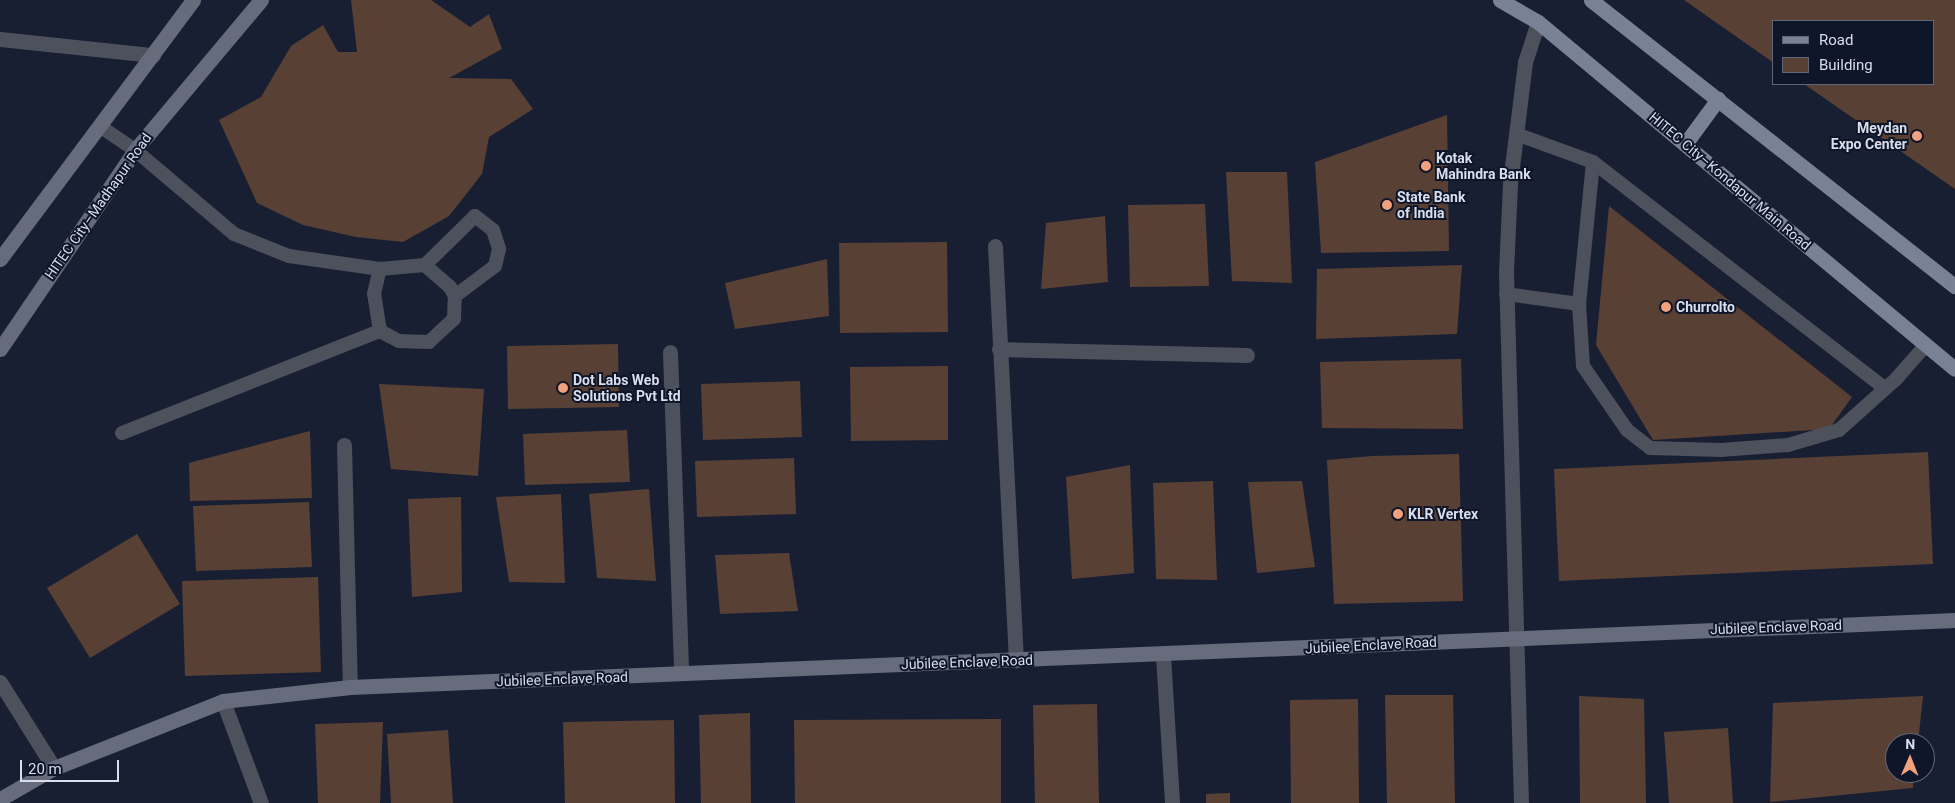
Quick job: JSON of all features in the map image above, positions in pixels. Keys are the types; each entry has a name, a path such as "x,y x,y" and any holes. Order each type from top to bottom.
{"main road":[{"name":"HITEC City–Kondapur Main Road","path":"1500,0 1538,22 1955,369"},
{"path":"1591,0 1955,286"},
{"path":"1685,144 1718,100"},
{"path":"1936,271 1955,269"}],"street":[{"path":"0,259 194,0"},
{"name":"HITEC City–Madhapur Road","path":"0,349 135,150 261,0"},
{"path":"1521,803 1506,294 1510,182 1526,62 1538,22"},
{"path":"0,39 152,55"},
{"path":"995,246 1016,660"},
{"path":"999,349 1247,355"},
{"path":"670,352 681,674"},
{"path":"344,445 350,687"},
{"name":"Jubilee Enclave Road","path":"0,799 54,768 223,701 350,687 1164,655 1955,620"},
{"path":"1164,655 1172,803"},
{"path":"0,682 54,768"},
{"path":"223,701 261,803"}],"lane":[{"path":"100,127 135,150 234,234 289,256 380,269 425,265 475,216 493,230 499,249 495,266 455,296"},
{"path":"1516,134 1593,162 1884,388"},
{"path":"1593,162 1579,304 1584,366 1627,430 1650,448 1721,450 1788,445 1839,430 1896,379 1926,345"},
{"path":"122,432 380,331 399,341 428,342 454,319 455,296 450,287 425,265"},
{"path":"380,269 374,294 380,331"},
{"path":"1506,294 1579,304"}],"building":[{"path":"351,0 431,0 470,27 489,14 502,49 449,78 511,79 533,109 489,137 482,174 449,216 403,242 356,237 303,225 257,203 219,120 261,97 291,46 323,25 338,52 357,52"},
{"name":"Meydan Expo Center","path":"1684,0 1955,0 1955,189 1805,85 1935,85 1935,20 1772,20 1772,62"},
{"path":"1447,115 1449,251 1321,253 1315,162"},
{"path":"1226,172 1287,172 1292,283 1232,281"},
{"path":"1205,204 1209,286 1130,287 1128,205"},
{"path":"1609,206 1852,397 1829,429 1653,440 1596,345"},
{"path":"1105,216 1108,282 1041,289 1046,223"},
{"path":"947,242 948,332 840,333 839,243"},
{"path":"827,259 829,316 735,329 725,283"},
{"path":"1462,265 1457,334 1316,339 1317,269"},
{"name":"Dot Labs Web Solutions Pvt Ltd","path":"618,344 619,407 508,409 507,346"},
{"path":"1461,359 1463,429 1322,428 1320,362"},
{"path":"948,366 948,440 851,441 850,367"},
{"path":"800,381 802,437 703,440 701,384"},
{"path":"379,384 484,389 478,476 391,469"},
{"path":"627,430 630,482 525,485 523,434"},
{"path":"310,431 312,498 190,501 189,463"},
{"path":"1928,452 1933,564 1559,581 1554,469"},
{"path":"1459,454 1463,601 1334,604 1327,460 1372,456"},
{"path":"794,458 796,514 697,517 695,461"},
{"path":"1130,465 1134,573 1072,579 1066,477"},
{"path":"1213,481 1217,580 1156,579 1153,483"},
{"path":"1302,481 1315,567 1257,573 1248,482"},
{"path":"649,489 656,581 597,578 589,494"},
{"path":"561,494 565,583 509,582 496,497"},
{"path":"461,497 462,592 412,597 408,499"},
{"path":"309,502 312,567 196,571 193,506"},
{"path":"137,534 180,604 90,658 47,588"},
{"path":"789,553 798,611 720,614 715,555"},
{"path":"318,577 321,672 185,676 182,581"},
{"path":"1385,695 1453,695 1455,803 1387,803"},
{"path":"1579,696 1644,699 1646,803 1580,803"},
{"path":"1923,696 1919,733 1885,733 1885,783 1913,783 1913,788 1770,802 1773,703"},
{"path":"1358,699 1359,803 1291,803 1290,700"},
{"path":"1097,704 1099,803 1035,803 1033,705"},
{"path":"750,713 751,803 701,803 699,715"},
{"path":"1001,719 1001,803 795,803 794,720"},
{"path":"674,720 675,803 565,803 563,722"},
{"path":"383,722 380,803 318,803 315,724"},
{"path":"1728,728 1733,803 1669,803 1664,732"},
{"path":"448,730 453,803 391,803 387,734"},
{"path":"1230,793 1230,803 1206,803 1206,794"}],"place":[{"name":"Meydan Expo Center","path":"1917,136"},
{"name":"Kotak Mahindra Bank","path":"1426,166"},
{"name":"State Bank of India","path":"1387,205"},
{"name":"Churrolto","path":"1666,307"},
{"name":"Dot Labs Web Solutions Pvt Ltd","path":"563,388"},
{"name":"KLR Vertex","path":"1398,514"}]}
